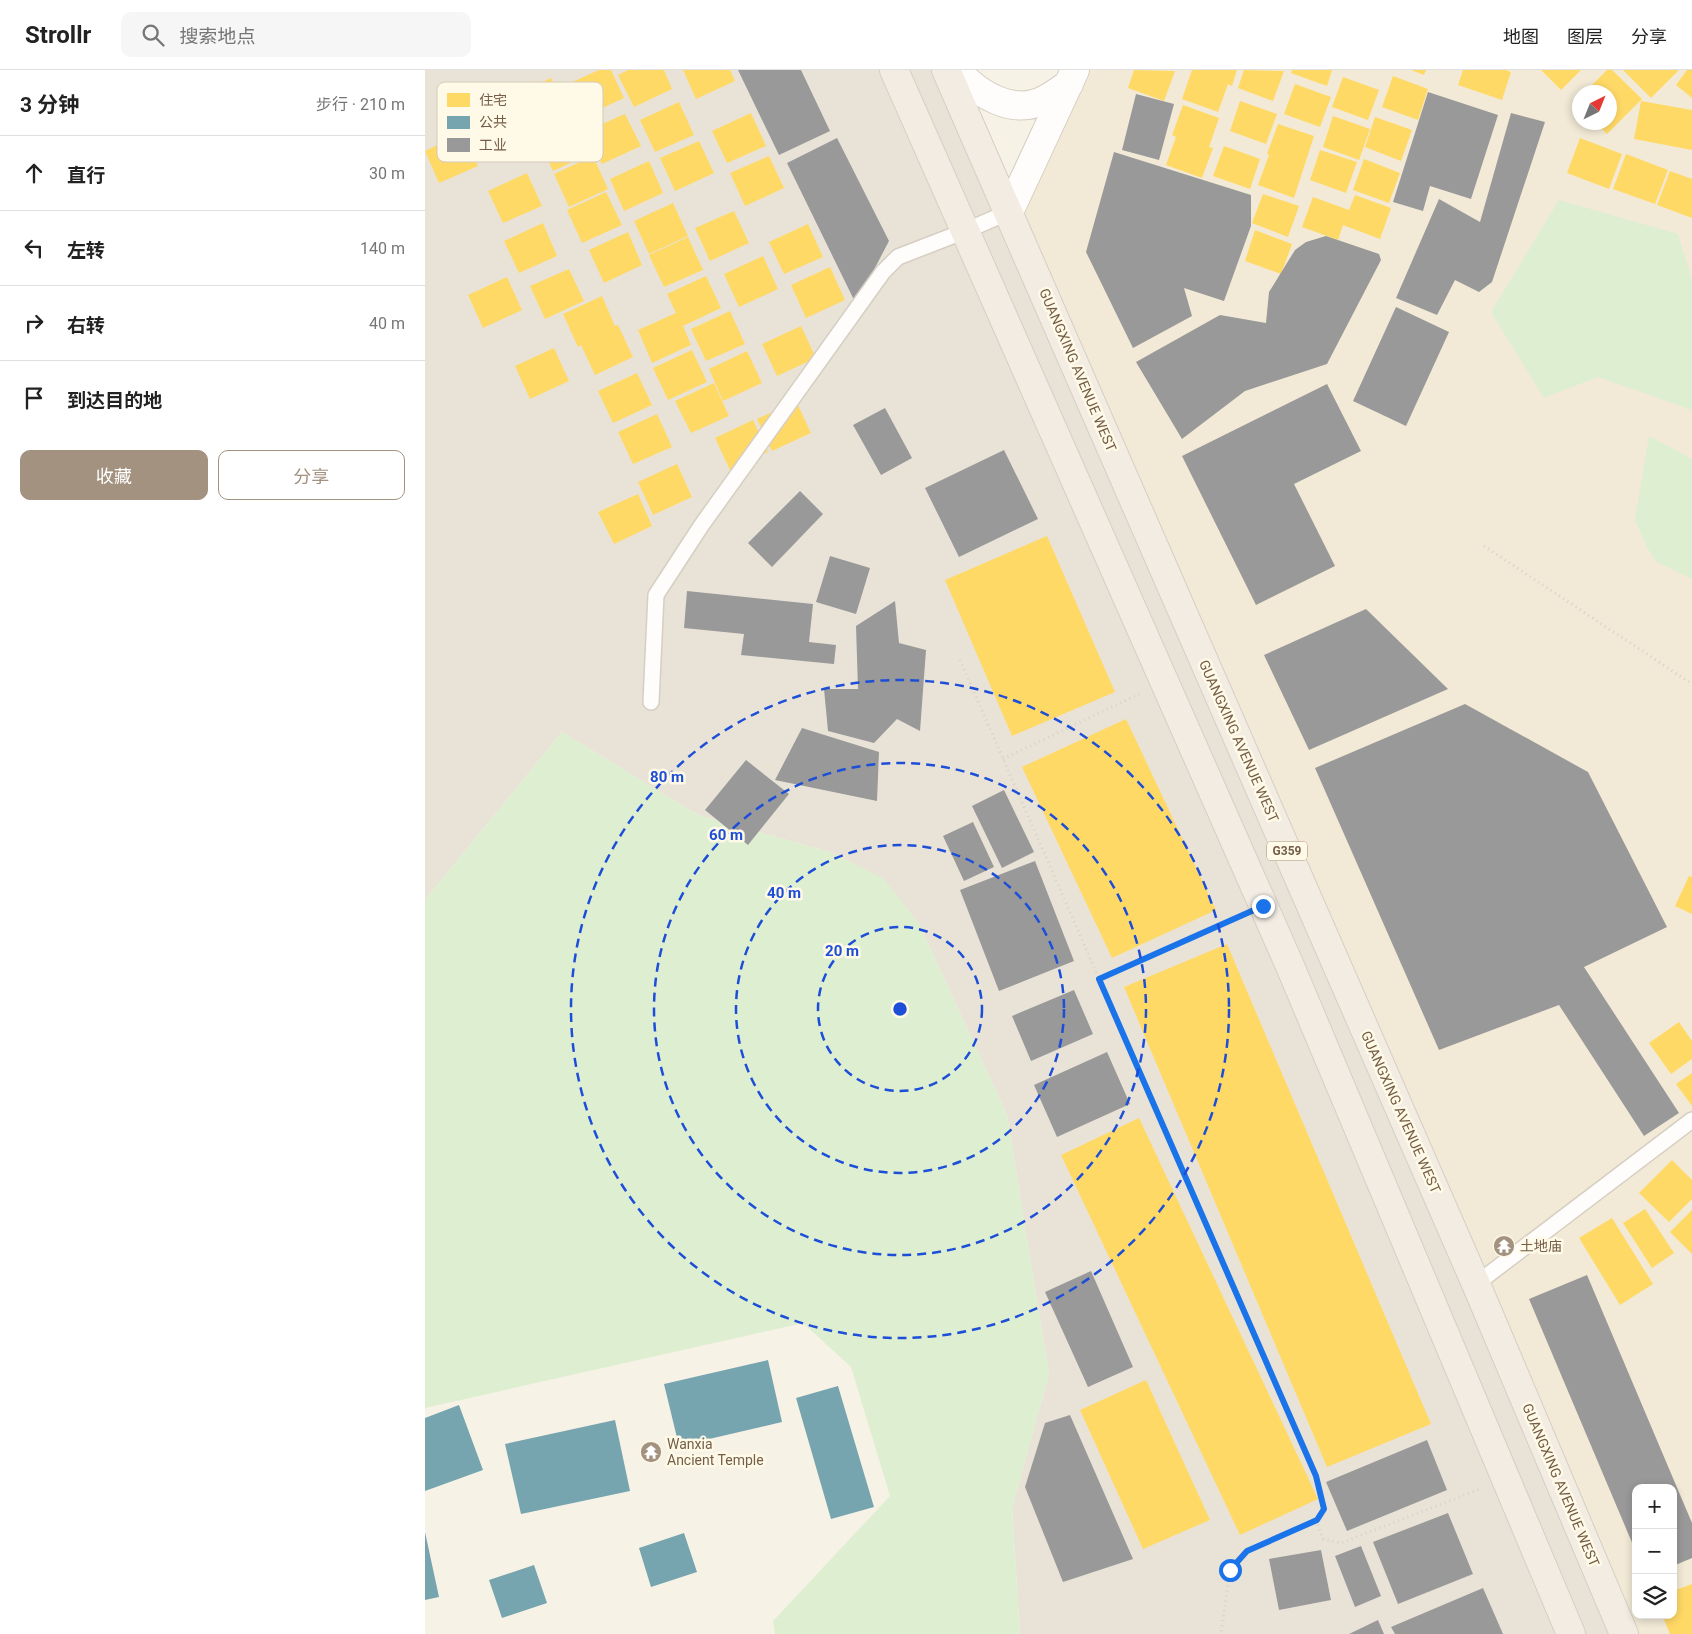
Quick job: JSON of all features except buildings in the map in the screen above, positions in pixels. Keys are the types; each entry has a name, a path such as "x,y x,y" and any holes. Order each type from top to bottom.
{"highway":[{"path":"894,70 1290,966 1571,1634"},
{"name":"GUANGXING AVENUE WEST","path":"946,70 1476,1284 1623,1634"}],"street":[{"path":"956,70 986,96 1005,104 1026,106 1045,100 1072,77"},
{"path":"1009,212 1072,77"}],"lane":[{"path":"651,702 657,595 701,526 883,272 898,257 1009,212"},
{"path":"1476,1284 1692,1120"}],"path":[{"path":"1484,546 1692,684"},
{"path":"960,660 1316,1476 1324,1509 1317,1520 1247,1551 1230,1570 1221,1634"},
{"path":"1003,759 1165,682"},
{"path":"1099,979 1263,906"},
{"path":"1317,1520 1323,1538 1341,1543 1506,1478"}],"shaded area":[{"path":"425,70 946,70 1624,1634 1020,1634 1012,1508 1049,1374 1007,1115 919,924 884,880 830,852 698,815 562,732 425,900"},
{"path":"1075,70 1692,70 1692,1634 1624,1634 1009,212"}],"green space":[{"path":"1559,200 1678,234 1692,280 1692,410 1598,377 1544,398 1491,312"},
{"path":"1649,436 1692,459 1692,579 1657,562 1648,549 1635,520"},
{"path":"562,732 698,815 830,852 884,879 919,924 1007,1115 1049,1374 1012,1508 1020,1634 775,1634 773,1621 890,1496 851,1367 803,1323 425,1408 425,900"}],"place":[{"name":"土地庙","path":"1504,1246"},
{"name":"Wanxia Ancient Temple","path":"651,1452"}],"route":[{"path":"1230,1570 1247,1551 1317,1520 1324,1509 1316,1476 1099,979 1263,906"}]}
